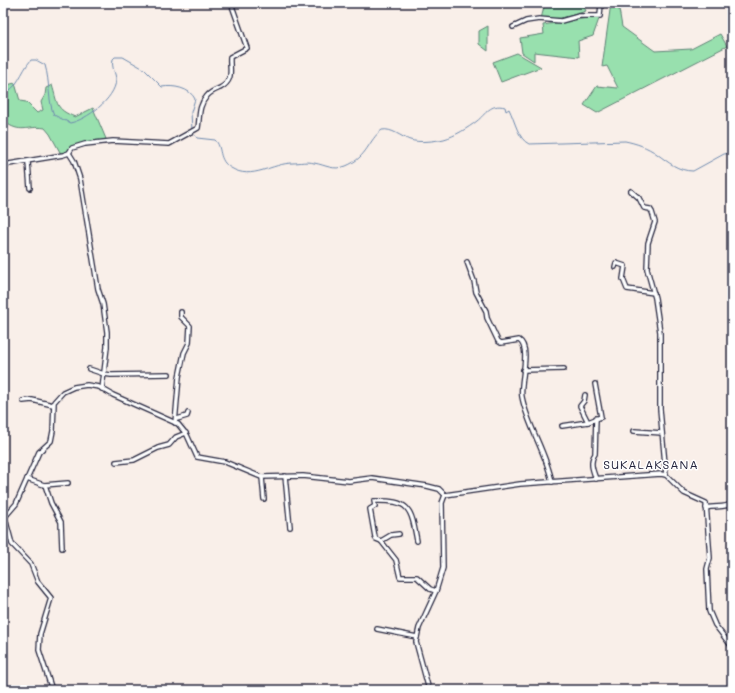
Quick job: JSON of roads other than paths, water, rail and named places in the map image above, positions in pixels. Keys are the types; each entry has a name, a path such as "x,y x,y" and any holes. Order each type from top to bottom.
{"street":[{"path":"3,165 28,162 69,153 72,148 85,144 113,142 169,144 195,130 198,127 199,110 206,96 226,84 230,78 232,66 230,57 247,48 231,3"},
{"path":"513,27 526,21 540,19 562,21 579,16 600,16 601,3"},
{"path":"69,153 74,161 80,179 85,217 98,289 103,304 107,332 107,347 102,389"},
{"path":"28,162 30,188"},
{"path":"631,191 639,198 644,208 650,209 655,222 648,243 646,265 648,277 654,293 660,332 660,409 666,475 684,492 706,502 710,558 707,568 709,611 715,626 732,647"},
{"path":"467,262 474,280 476,292 486,311 487,318 498,341 501,343 519,340 522,343 525,352 521,396 534,436 548,463 552,482"},
{"path":"615,267 616,263 625,266 622,279 627,289 654,293"},
{"path":"176,421 175,410 179,377 190,337 190,326 181,317 181,312"},
{"path":"89,369 104,374 169,374"},
{"path":"523,370 564,369"},
{"path":"562,426 588,422 601,416 595,384"},
{"path":"52,690 39,650 40,634 51,602 51,596 38,582 32,564 12,544 4,518 16,504 39,452 47,446 52,437 53,405 56,399 66,390 87,385 102,389 176,421 186,433 196,456 225,462 262,477 285,476 349,481 372,478 384,479 439,489 445,495"},
{"path":"585,395 584,401 580,406 588,422"},
{"path":"23,401 32,400 53,405"},
{"path":"176,421 187,416 188,413"},
{"path":"596,418 595,454 592,465 596,479"},
{"path":"634,431 662,433"},
{"path":"116,462 134,460 158,448 169,445 176,438 186,433"},
{"path":"445,495 502,486 666,475"},
{"path":"285,476 290,527"},
{"path":"262,477 264,499"},
{"path":"27,479 46,485 68,483"},
{"path":"46,485 59,520 62,548"},
{"path":"429,690 417,650 417,637 436,591 442,568 442,503 445,495"},
{"path":"417,541 410,513 405,505 391,501 374,502 375,506 370,509 376,539 381,541 396,560 400,577 417,577 430,589 436,591"},
{"path":"706,508 711,506 726,507 732,503"},
{"path":"381,541 391,535 399,534"},
{"path":"377,629 417,637"}],"waterway":[{"path":"3,94 8,92 16,84 31,60 36,60 45,65 54,115 70,123 77,121 99,108 111,94 116,80 113,59 115,57 123,57 144,69 162,87 171,86 181,88 193,95 195,99 191,112 192,130"},
{"path":"193,133 197,138 215,140 219,146 224,161 231,168 239,172 254,172 285,164 306,162 337,168 346,166 359,158 377,134 382,130 393,131 407,139 414,141 444,139 457,134 470,126 492,108 500,106 505,107 506,111 509,109 519,134 525,142 529,144 625,141 650,149 669,163 688,171 693,171 724,154 732,153"}],"district":[{"name":"SUKALAKSANA","path":"651,465"}]}
